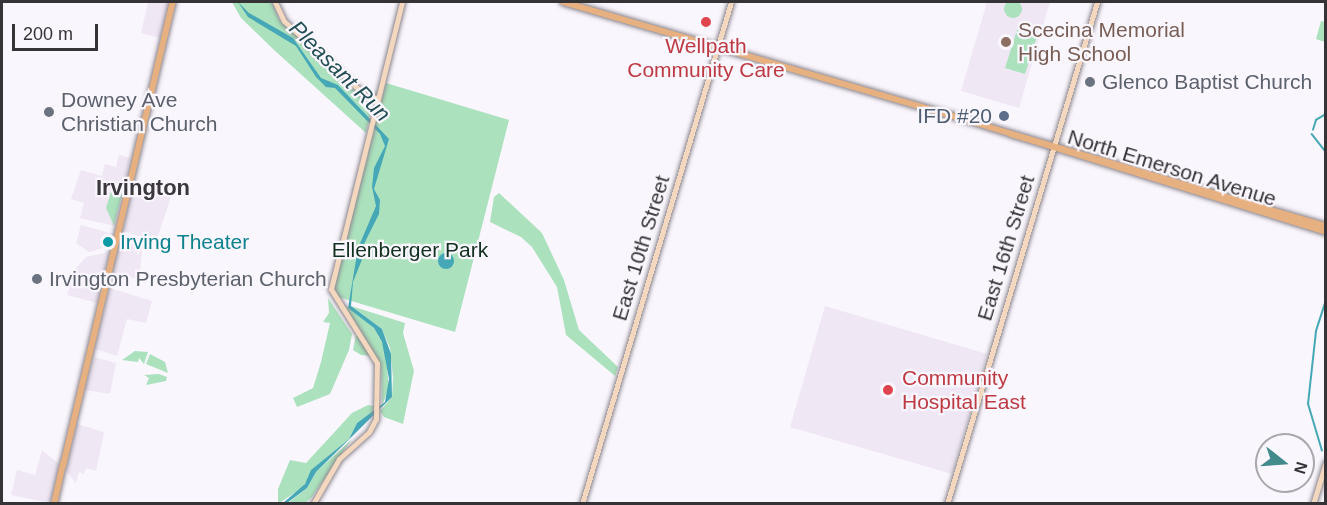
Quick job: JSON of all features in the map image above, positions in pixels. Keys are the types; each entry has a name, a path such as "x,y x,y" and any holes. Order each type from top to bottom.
{"main road":[{"path":"54,504 173,2"},
{"path":"275,2 284,21 366,96 378,98"},
{"path":"313,504 331,470 369,432 376,419 374,358 333,298 334,277 376,116 378,98 402,2"},
{"name":"North Emerson Avenue","path":"563,2 1326,226"},
{"name":"East 10th Street","path":"582,504 731,2"},
{"name":"East 16th Street","path":"947,504 1097,2"},
{"name":"North Emerson Avenue","path":"1053,146 1326,232"},
{"path":"1313,504 1326,462"}],"shaded area":[{"path":"148,2 168,2 160,38 141,33"},
{"name":"Scecina Memorial High School","path":"987,2 1050,2 1019,108 961,91"},
{"path":"119,155 130,158 115,226 80,218 84,203 71,199 81,170 102,176 105,164 116,167"},
{"path":"133,186 171,197 156,242 123,231"},
{"path":"81,225 113,234 111,246 89,252 76,243"},
{"path":"121,237 143,243 139,279 129,277 126,287 110,282"},
{"path":"109,252 97,303 67,295 76,268 86,257"},
{"path":"110,288 152,301 146,323 127,319 117,356 95,349"},
{"name":"Community Hospital East","path":"825,306 987,354 952,474 790,427"},
{"path":"94,357 116,363 110,394 85,390"},
{"path":"77,424 104,432 96,471 86,468 84,474 79,472 76,483 66,471"},
{"path":"42,450 59,464 50,503 11,495 17,470 35,475"}],"green space":[{"path":"1013,0 1019,3 1022,9 1019,15 1013,18 1007,15 1004,9 1007,3"},
{"path":"232,2 272,2 279,19 372,106 366,133 241,18"},
{"path":"1321,21 1325,22 1325,42 1316,39"},
{"path":"1017,30 1037,37 1025,74 1005,68"},
{"name":"Ellenberger Park","path":"386,83 509,120 455,332 338,297 334,288"},
{"path":"111,192 122,195 114,226 106,208"},
{"path":"499,193 542,233 564,280 579,330 618,367 615,376 566,335 557,287 532,247 521,237 490,222 494,197"},
{"path":"328,298 352,334 349,350 330,394 297,407 293,398 313,388 321,362 330,323 323,322 329,313"},
{"path":"344,304 374,328 385,348 389,387 382,406 381,365"},
{"path":"351,306 405,323 403,333 414,371 403,424 384,417 380,411 392,397 393,378 390,348 382,329"},
{"path":"356,335 372,356 361,355 353,350"},
{"path":"135,351 148,352 144,364 139,358 138,362 122,360"},
{"path":"150,354 165,362 168,373 146,364"},
{"path":"159,374 167,377 166,381 146,385 149,378 144,375"},
{"path":"368,405 374,406 373,411 357,423 349,439 315,467 303,487 278,504 278,489 290,460 306,463 352,413"},
{"path":"352,439 312,497 305,503 287,504 307,488 316,472"}],"water":[{"name":"Pleasant Run","path":"238,2 249,13 293,38 321,78 338,85 389,139 374,189 380,200 379,214 363,246 363,257 353,282 351,306 382,329 391,354 392,397 316,472 307,488 287,503 283,503 305,484 311,470 349,439 357,423 385,402 389,379 382,342 374,328 348,308 358,248 376,206 372,187 374,168 385,146 380,134 335,88 326,87 316,77 296,46 248,17"},
{"path":"446,253 454,261 446,269 438,261"}],"waterway":[{"path":"1313,130 1316,120 1326,114"},
{"path":"1312,134 1326,152"},
{"path":"1322,451 1308,404 1316,331 1326,301"}],"place":[{"name":"Wellpath Community Care","path":"706,22"},
{"name":"Scecina Memorial High School","path":"1006,42"},
{"name":"Glenco Baptist Church","path":"1090,82"},
{"name":"Downey Ave Christian Church","path":"49,112"},
{"name":"IFD #20","path":"1004,116"},
{"name":"Irving Theater","path":"108,242"},
{"name":"Irvington Presbyterian Church","path":"37,279"},
{"name":"Community Hospital East","path":"888,390"}],"district":[{"name":"Irvington","path":"143,188"}]}
